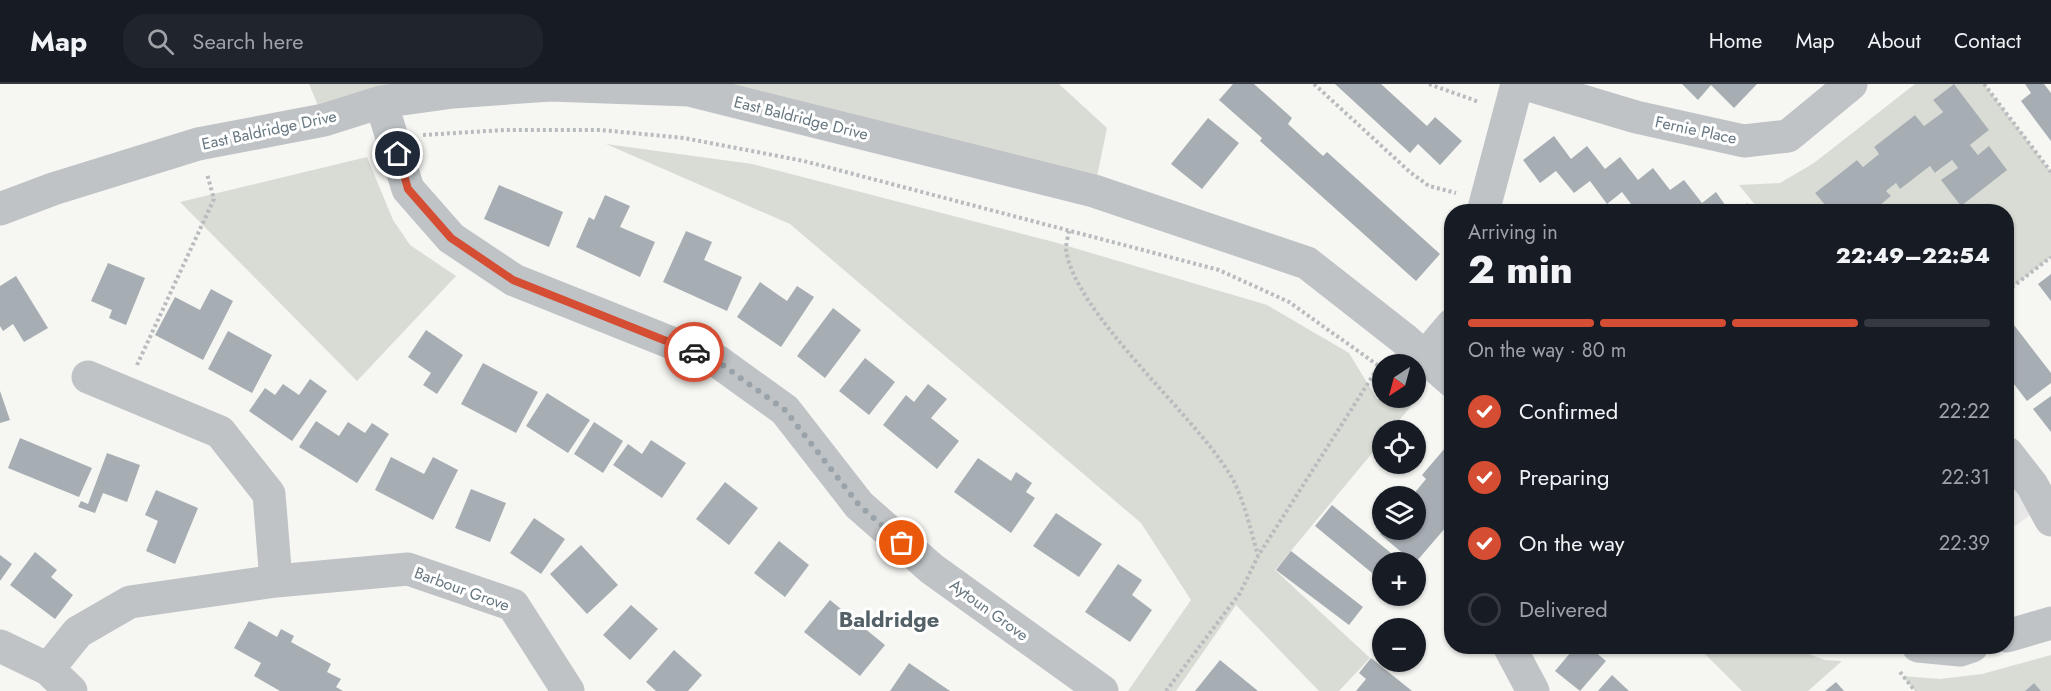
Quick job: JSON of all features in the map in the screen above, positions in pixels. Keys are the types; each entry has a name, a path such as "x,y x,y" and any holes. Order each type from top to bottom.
{"street":[{"name":"Fernie Place","path":"1527,84 1636,117 1744,141 1788,136 1844,86"},
{"name":"East Baldridge Drive","path":"0,209 53,189 198,144 324,120 381,102 453,92 550,86 689,90 1094,191 1307,264 1421,354"},
{"path":"1486,204 1513,98"},
{"name":"Aytoun Grove","path":"381,102 408,189 451,238 513,280 717,361 785,410 859,505 932,569 1102,691"},
{"path":"1426,356 1444,334"},
{"name":"East Baldridge Drive","path":"1426,358 1444,374"},
{"path":"88,378 220,432 268,494 276,581"},
{"path":"2014,462 2032,485 2051,520"},
{"name":"Barbour Grove","path":"48,669 78,632 130,602 276,581 408,569 513,605 567,691"},
{"path":"2014,634 2051,623"},
{"path":"0,646 48,669 71,691"},
{"path":"1513,654 1533,691"}],"path":[{"path":"1314,84 1411,173 1429,186 1479,204"},
{"path":"1429,84 1513,98"},
{"path":"1984,84 2051,172"},
{"path":"392,137 504,130 601,130 684,138 804,161 1219,270 1289,302 1372,361"},
{"path":"124,393 214,199 198,144"},
{"path":"1070,231 1066,249 1079,284 1100,315 1187,418 1230,474 1258,556"},
{"path":"2014,286 2051,257"},
{"path":"1166,691 1240,594 1258,556 1372,377"}],"shaded area":[{"path":"309,84 1059,84 1107,128 1094,191 689,90 550,85 324,120"},
{"path":"1915,84 1954,84 1933,100 1943,112 1924,126 1915,115 1874,147 1879,154 1863,167 1857,160 1815,193 1824,204 1754,204 1739,185 1780,183 1814,163"},
{"path":"1954,84 1984,84 2051,172 2051,257 2014,286 2014,204 1881,204 1890,197 1886,191 1896,183 1900,188 1930,166 1936,173 1952,160 1958,168 1941,180 1978,155 1970,145 1989,130"},
{"path":"606,144 752,164 1054,242 1267,305 1349,353 1372,391 1372,408 1409,408 1399,420 1372,420 1372,453 1275,570 1370,658 1339,691 1319,691 1236,605 1176,691 1128,691 1191,600 1141,523 790,224"},
{"path":"367,157 393,220 410,245 456,276 357,381 180,202"},
{"path":"2014,488 2033,513 2014,525"},
{"path":"1705,654 1808,654 1825,660 1842,661 1808,691 1742,691"},
{"path":"2051,655 2051,691 2041,691 2034,683 2025,691 1915,691 1902,676 1940,679 1982,674"}],"building":[{"path":"1233,84 1254,84 1292,118 1288,124 1323,156 1327,152 1440,254 1416,281 1260,141 1262,138 1219,100"},
{"path":"1335,84 1381,84 1427,126 1435,117 1462,141 1440,165 1418,144 1410,153"},
{"path":"1682,84 1757,84 1734,108 1711,85 1698,100"},
{"path":"1954,84 1989,130 1970,145 1978,155 1989,146 2007,170 1964,204 1959,204 1941,180 1958,168 1952,160 1935,173 1930,166 1900,189 1896,183 1886,191 1891,196 1882,204 1824,204 1815,193 1857,160 1863,167 1879,154 1874,147 1915,115 1924,126 1943,112 1933,100"},
{"path":"2025,84 2044,84 2051,93 2051,141 2021,101 2031,93"},
{"path":"1208,118 1239,143 1202,189 1171,164"},
{"path":"1554,136 1571,159 1587,146 1605,169 1620,157 1638,180 1653,168 1670,190 1684,180 1702,203 1716,192 1724,204 1631,204 1622,192 1607,204 1590,181 1574,193 1556,171 1540,183 1523,160"},
{"path":"499,185 563,212 549,247 484,219"},
{"path":"605,195 630,206 620,227 655,242 640,277 576,247 589,217 594,220"},
{"path":"686,231 712,242 704,260 742,277 727,311 663,282"},
{"path":"108,263 145,278 126,325 109,318 112,310 91,301"},
{"path":"2051,274 2051,301 2038,284"},
{"path":"16,276 48,328 24,342 13,324 3,331 0,326 0,286"},
{"path":"760,282 787,301 797,286 814,297 781,347 737,317"},
{"path":"211,289 233,301 203,360 155,335 175,297 200,310"},
{"path":"833,308 861,330 825,378 797,356"},
{"path":"2014,325 2051,373 2051,383 2027,401 2014,384"},
{"path":"426,330 463,355 437,394 423,385 431,373 408,357"},
{"path":"228,331 272,355 252,393 208,369"},
{"path":"865,358 895,382 869,415 839,391"},
{"path":"483,363 538,392 516,433 461,404"},
{"path":"310,379 327,391 292,441 249,411 265,388 275,395 283,384 299,395"},
{"path":"928,384 947,399 931,418 959,441 937,469 883,425 906,395 914,402"},
{"path":"0,391 10,420 0,423"},
{"path":"547,393 590,420 568,453 526,426"},
{"path":"2051,396 2051,432 2033,409"},
{"path":"316,421 339,436 348,422 365,433 372,423 389,434 357,483 299,447"},
{"path":"594,422 623,441 603,473 574,454"},
{"path":"20,438 92,468 79,497 8,468"},
{"path":"651,440 686,463 662,498 613,465 628,444 642,454"},
{"path":"1444,449 1444,529 1425,552 1401,552 1387,540 1426,540 1426,486 1420,486 1426,479 1422,475 1426,474 1426,470"},
{"path":"107,453 140,465 127,502 103,493 95,513 78,507 81,501 88,504"},
{"path":"391,457 424,474 433,457 458,470 433,520 375,490"},
{"path":"978,458 1011,481 1016,472 1032,483 1026,492 1035,498 1011,533 954,492"},
{"path":"725,482 758,508 729,545 696,519"},
{"path":"471,489 506,503 490,542 455,528"},
{"path":"156,490 198,508 175,564 146,551 158,521 145,515"},
{"path":"1332,505 1372,538 1372,540 1390,552 1372,552 1372,573 1315,526"},
{"path":"1056,513 1102,544 1079,577 1033,546"},
{"path":"534,518 565,539 541,574 510,553"},
{"path":"779,541 809,565 785,597 754,573"},
{"path":"581,545 618,585 587,614 550,574"},
{"path":"1291,551 1363,607 1349,625 1276,570"},
{"path":"35,552 57,570 51,577 73,595 55,619 10,585"},
{"path":"0,555 12,564 0,581"},
{"path":"1118,564 1142,580 1132,595 1152,610 1130,642 1085,612"},
{"path":"830,600 885,645 860,676 804,632"},
{"path":"631,605 658,629 630,660 603,635"},
{"path":"249,621 277,637 281,629 294,636 291,642 331,664 327,672 341,679 336,687 343,691 280,691 254,676 261,663 234,648"},
{"path":"674,650 702,675 688,691 656,691 646,682"},
{"path":"1569,654 1598,654 1606,661 1580,691 1555,671"},
{"path":"1371,658 1372,672 1388,672 1412,691 1356,691 1366,679 1359,673"},
{"path":"1220,660 1258,691 1195,691"},
{"path":"909,663 950,691 890,691"},
{"path":"1612,675 1629,691 1598,691"},
{"path":"1836,682 1844,691 1825,691"},
{"path":"2034,683 2041,691 2025,691"}],"way so far":[{"path":"694,352 717,361 785,410 859,505 902,543"}],"district":[{"name":"Baldridge","path":"889,619"}],"route":[{"path":"398,154 408,189 451,238 513,280 694,352"}]}
